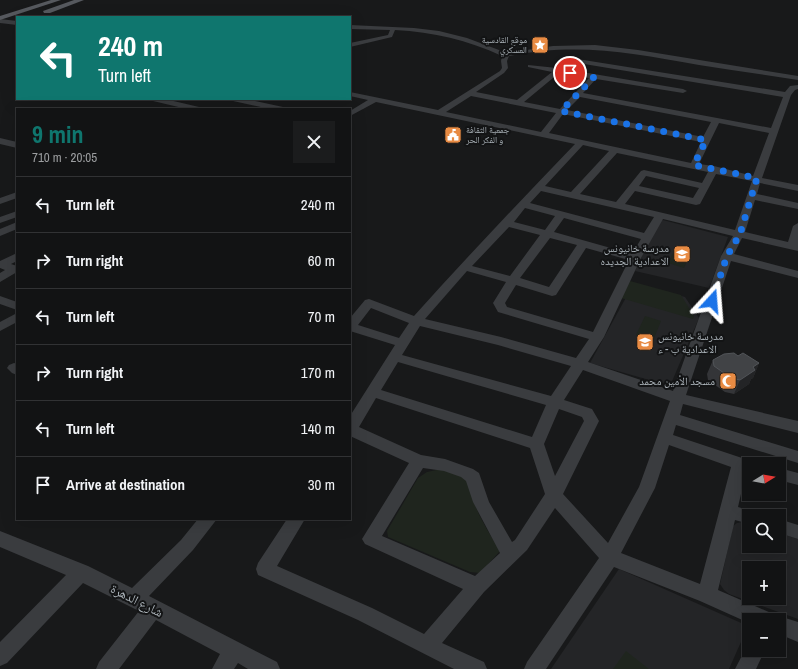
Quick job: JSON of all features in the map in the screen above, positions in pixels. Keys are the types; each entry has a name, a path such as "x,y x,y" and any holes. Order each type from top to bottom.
{"main road":[{"path":"0,20 58,0"},
{"path":"33,16 81,0"},
{"path":"0,27 16,22"}],"street":[{"path":"0,20 16,22"},
{"path":"351,27 434,32 477,42 506,55 550,47 595,47 622,49 798,78"},
{"path":"351,45 390,36 393,29"},
{"path":"439,113 504,70 506,55"},
{"path":"518,103 571,60 788,95"},
{"path":"530,66 681,94 700,67"},
{"path":"544,134 561,111 594,77"},
{"path":"534,669 610,557 647,488 727,256 740,234 757,178 774,131 788,95 793,88 798,87"},
{"path":"469,93 706,140"},
{"path":"351,94 757,178 798,188"},
{"path":"578,94 669,109 774,131"},
{"path":"160,100 192,108"},
{"path":"240,100 271,108"},
{"path":"351,113 374,100"},
{"path":"694,165 716,120"},
{"path":"0,140 16,145"},
{"path":"351,428 416,321 464,267 508,223 523,204 581,142"},
{"path":"574,195 615,149"},
{"path":"633,188 696,202 703,186 714,169"},
{"path":"619,205 644,173 703,186"},
{"path":"538,188 619,205 795,247 798,226"},
{"path":"0,201 16,194"},
{"path":"752,196 798,206"},
{"path":"523,204 647,237"},
{"path":"0,220 16,214"},
{"path":"561,215 513,280 499,303 502,309 597,337"},
{"path":"660,215 635,258 597,337 555,402 536,444 554,494 610,557 707,595 748,613"},
{"path":"508,223 635,258"},
{"path":"0,233 16,225"},
{"path":"464,267 552,292 583,244"},
{"path":"727,256 798,275"},
{"path":"0,265 16,257"},
{"path":"0,265 15,269"},
{"path":"0,278 15,269"},
{"path":"0,300 16,306"},
{"path":"351,325 369,303 416,321 500,341 580,364 678,398 798,427"},
{"path":"0,327 16,318"},
{"path":"351,326 402,343"},
{"path":"394,357 555,402 587,413 592,421 554,494 521,545 477,586 427,646"},
{"path":"372,392 536,444"},
{"path":"672,418 798,457"},
{"path":"351,430 419,461 445,465 467,473 473,478 481,502 510,554"},
{"path":"665,438 742,464"},
{"path":"419,461 372,539 477,586"},
{"path":"707,595 729,511 742,474"},
{"path":"786,476 798,479"},
{"path":"729,511 742,515"},
{"path":"135,598 186,545 207,520"},
{"path":"295,520 265,569 365,614 427,646 477,669"},
{"path":"786,528 798,532"},
{"name":"شارع الدهرة","path":"2,543 81,572 135,598 270,669"},
{"path":"0,656 81,572"},
{"path":"106,669 153,608"},
{"path":"786,628 798,632"},
{"path":"222,669 234,651"},
{"path":"745,669 751,657"}],"shaded area":[{"name":"مدرسة خانيونس الاعدادية الجديده","path":"659,219 728,237 709,288 635,271"},
{"path":"674,251 690,255 684,268 668,263"},
{"path":"630,281 681,295 694,316 693,319 621,298"},
{"name":"مدرسة خانيونس الاعدادية ب - ء","path":"634,283 685,297 699,318 670,386 590,363"},
{"path":"645,316 661,321 653,341 636,335"},
{"path":"441,469 466,478 478,513 500,551 480,573 470,572 388,537 387,531 418,478 427,472"},
{"path":"742,522 742,553 786,553 786,535 798,539 798,619 786,615 786,613 781,613 759,605 786,605 786,561 742,561 742,599 729,594 724,590 720,584 733,526"},
{"path":"619,569 742,623 742,640 729,669 551,669"},
{"path":"626,651 649,669 613,669"}],"building":[{"path":"734,353 738,356 743,353 759,363 753,367 755,370 740,380 731,378 714,366 713,360 724,354"}],"place":[{"name":"موقع القادسية العسكري","path":"540,45"},
{"name":"جمعية الثقافة و الفكر الحر","path":"453,135"},
{"name":"مدرسة خانيونس الاعدادية الجديده","path":"682,254"},
{"name":"مدرسة خانيونس الاعدادية ب - ء","path":"645,342"},
{"name":"مسجد الأمين محمد","path":"728,381"}],"route":[{"path":"570,73 594,77 561,111 706,140 694,165 757,178 740,234 727,256 712,301"}]}
